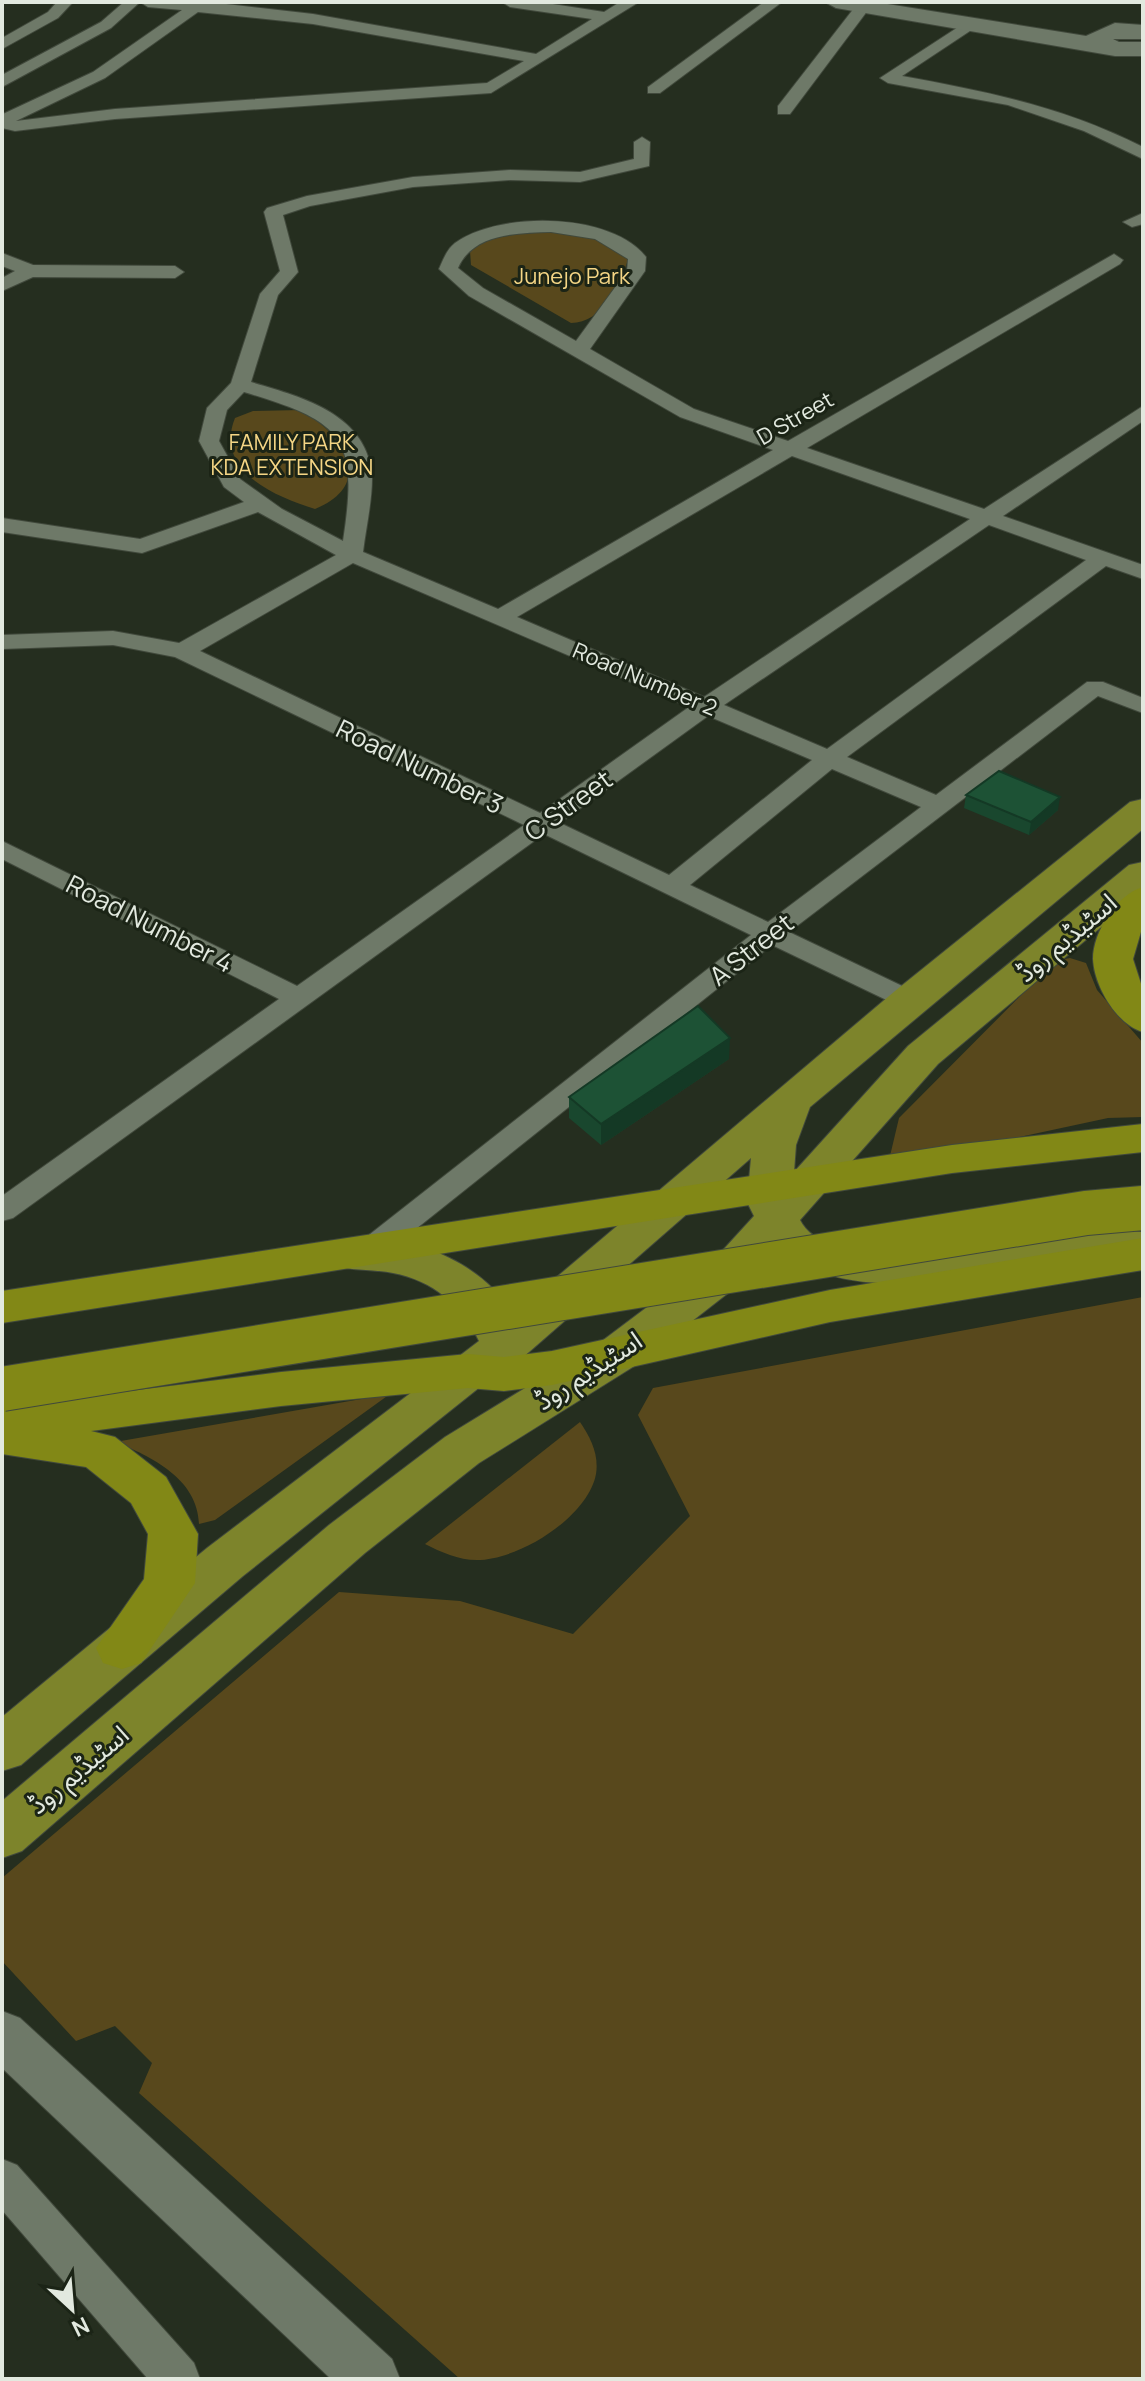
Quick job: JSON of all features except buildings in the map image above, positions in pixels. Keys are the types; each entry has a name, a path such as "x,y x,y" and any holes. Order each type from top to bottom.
{"highway":[{"path":"1143,899 1120,925 1112,960 1122,994 1143,1019"},
{"path":"2,1307 674,1203 784,1196 996,1153 1143,1138"},
{"path":"2,1358 1068,1187 1143,1180"},
{"path":"2,1389 1086,1213 1143,1208"},
{"path":"2,1425 492,1364 619,1353 830,1306 1143,1254"},
{"path":"2,1442 38,1441 98,1450 149,1490 173,1534 169,1583 122,1648"}],"main road":[{"path":"836,2 1124,43 1143,32"},
{"path":"887,2 1124,43"},
{"path":"1124,43 1143,16"},
{"name":"اسٹیڈیم روڈ","path":"2,1749 225,1562 492,1364 793,1098 1143,810"},
{"name":"اسٹیڈیم روڈ","path":"2,1834 347,1539 462,1450 619,1353 739,1261 784,1196 923,1055 1143,873"},
{"path":"793,1098 774,1146 796,1247 838,1267 891,1271 1074,1244 1143,1247"},
{"path":"350,1251 412,1260 448,1275 477,1296 496,1323 490,1410 462,1450"}],"street":[{"path":"2,44 53,15 65,2"},
{"path":"2,82 106,25 133,2"},
{"path":"148,2 200,4 313,19 540,59"},
{"path":"510,2 607,17"},
{"path":"2,122 15,126 129,113 491,88 631,2"},
{"path":"654,90 774,2"},
{"path":"2,122 99,75 200,4"},
{"path":"784,110 863,6"},
{"path":"974,23 888,78 1011,101 1090,127 1143,154"},
{"name":"Road Number 2","path":"642,142 643,162 580,177 510,175 413,182 307,201 273,212 289,272 269,294 240,385 217,408 209,441 231,483 260,504 352,555 938,805"},
{"path":"580,350 636,271 637,257 626,244 587,232 541,227 485,233 457,249 448,269 476,292 687,413 1143,572"},
{"path":"2,259 30,271 175,272"},
{"name":"D Street","path":"501,617 1114,260"},
{"path":"2,285 30,271"},
{"path":"182,651 352,555 362,475 351,443 339,427 312,407 240,385"},
{"name":"C Street","path":"2,1211 706,706 1143,412"},
{"path":"2,525 142,546 260,504"},
{"path":"673,885 829,759 1103,558"},
{"name":"Road Number 3","path":"2,642 113,638 182,651 909,1000"},
{"name":"A Street","path":"350,1251 1095,687 1143,706"},
{"name":"Road Number 4","path":"2,849 298,997"},
{"path":"2,2034 372,2379"},
{"path":"2,2179 178,2379"}],"green space":[{"name":"Junejo Park","path":"528,232 568,233 595,238 618,250 628,260 608,302 592,317 571,323 471,265 470,251 481,241"},
{"name":"FAMILY PARK KDA EXTENSION","path":"301,410 330,432 340,445 349,473 345,486 334,498 315,509 282,497 251,478 233,452 231,436 235,418 253,411"},
{"path":"1070,958 1086,963 1097,990 1143,1043 1143,1117 1108,1118 902,1162 890,1156 899,1118 1055,961"},
{"path":"1143,1297 1143,2379 460,2379 139,2093 152,2063 115,2026 76,2041 2,1961 2,1878 339,1592 460,1601 573,1634 690,1516 638,1415 653,1388"},
{"path":"390,1394 215,1520 199,1524 191,1494 170,1471 143,1454 115,1442"},
{"path":"580,1422 593,1447 596,1474 580,1506 566,1520 531,1544 494,1558 463,1559 425,1544"}]}
